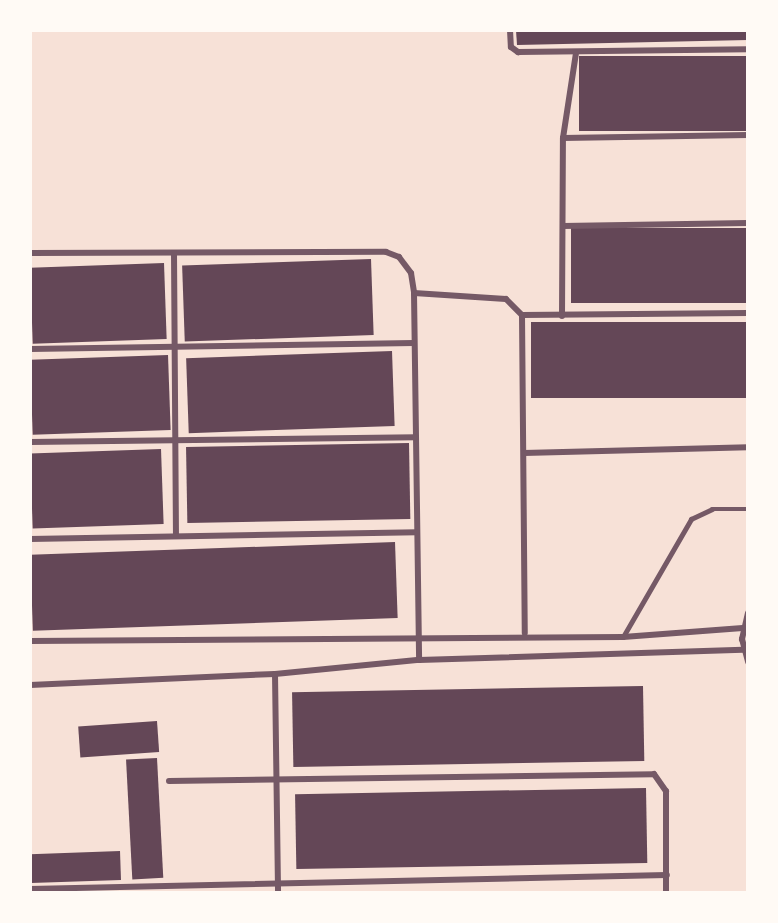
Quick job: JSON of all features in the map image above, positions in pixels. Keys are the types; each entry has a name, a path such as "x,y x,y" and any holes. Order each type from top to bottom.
{"street":[{"path":"510,30 513,51 576,53 748,49"},
{"path":"562,316 563,138 576,53"},
{"path":"563,138 748,135"},
{"path":"562,226 748,223"},
{"path":"30,253 386,252 399,257 411,273 414,293 418,660"},
{"path":"174,253 176,535"},
{"path":"414,293 507,300 522,315 748,313"},
{"path":"522,315 525,633"},
{"path":"30,349 414,343"},
{"path":"30,442 416,436"},
{"path":"524,453 748,447"},
{"path":"30,539 417,532"},
{"path":"748,613 743,627 743,650 748,662"},
{"path":"30,641 525,633 623,637 743,627"},
{"path":"30,685 275,674 418,660 743,650"},
{"path":"275,674 278,893"},
{"path":"169,781 654,774 666,791 666,893"},
{"path":"30,889 67,890 278,882 667,875"}],"lane":[{"path":"623,637 691,519 712,509 748,509"}],"building":[{"path":"516,30 748,30 748,40 517,45"},
{"path":"579,56 748,56 748,131 579,131"},
{"path":"571,228 748,228 748,303 571,303"},
{"path":"371,259 374,335 185,342 182,266"},
{"path":"164,263 167,339 33,344 30,268"},
{"path":"531,322 748,322 748,398 531,398"},
{"path":"392,351 395,426 189,433 186,358"},
{"path":"168,355 171,430 33,435 30,360"},
{"path":"409,443 410,519 187,523 186,447"},
{"path":"161,449 164,524 33,529 30,454"},
{"path":"395,542 398,618 33,631 30,555"},
{"path":"643,686 644,761 293,767 292,692"},
{"path":"157,721 159,752 80,757 78,727"},
{"path":"157,758 163,878 132,879 126,760"},
{"path":"646,788 647,863 296,869 295,794"},
{"path":"120,851 121,880 31,883 30,854"}]}
